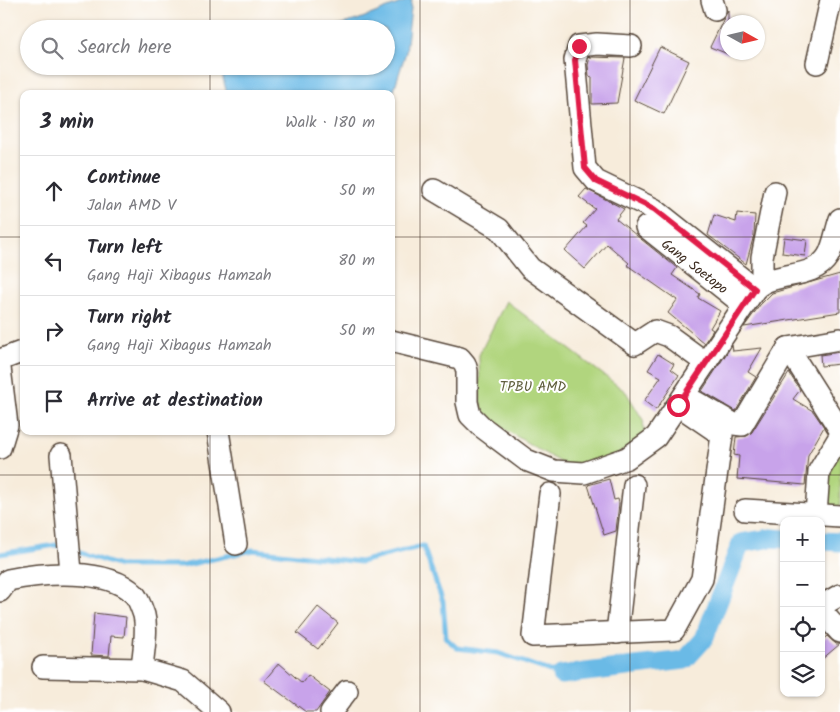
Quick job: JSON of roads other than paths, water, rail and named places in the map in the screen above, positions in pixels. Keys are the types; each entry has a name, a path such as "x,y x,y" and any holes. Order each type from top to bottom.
{"street":[{"path":"817,63 831,0"},
{"path":"631,46 597,44 579,46 575,60 585,168 596,181 654,209 754,292"},
{"path":"434,190 499,229 530,268 635,344 655,331 669,336 706,363"},
{"path":"395,343 460,358 465,364 467,371 467,402 470,415 526,460 554,471 584,473 627,458 656,437 754,292 775,192"},
{"path":"754,292 810,270 828,257 840,218"},
{"name":"Gang Soetopo","path":"646,227 754,292"},
{"path":"681,400 734,424 742,425 788,348 840,339"},
{"path":"788,348 840,430"},
{"path":"0,360 20,352"},
{"path":"0,368 7,425 0,448"},
{"path":"550,494 533,636 674,630 702,579 722,436 681,400"},
{"path":"219,435 236,544"},
{"path":"816,515 819,471 840,436"},
{"path":"61,455 69,556"},
{"path":"617,633 634,485"},
{"path":"745,510 840,516"},
{"path":"0,591 8,580 33,575 69,556"},
{"path":"69,556 135,594 144,616 142,669"},
{"path":"825,604 840,595"},
{"path":"825,615 840,632"},
{"path":"43,667 142,669 183,681 219,712"},
{"path":"331,712 347,691"}],"water":[{"path":"412,0 406,52 394,90 226,90 222,75 395,75 395,20 357,20"}],"waterway":[{"path":"561,675 685,660 704,639 741,543 772,538 780,539"},
{"path":"825,541 840,542"},
{"path":"0,554 56,545 63,547"},
{"path":"74,551 119,566 182,566 253,550 360,562 423,546 443,602 446,638 457,648 498,653 561,675"}],"park label":[{"name":"TPBU AMD","path":"533,386"}]}
